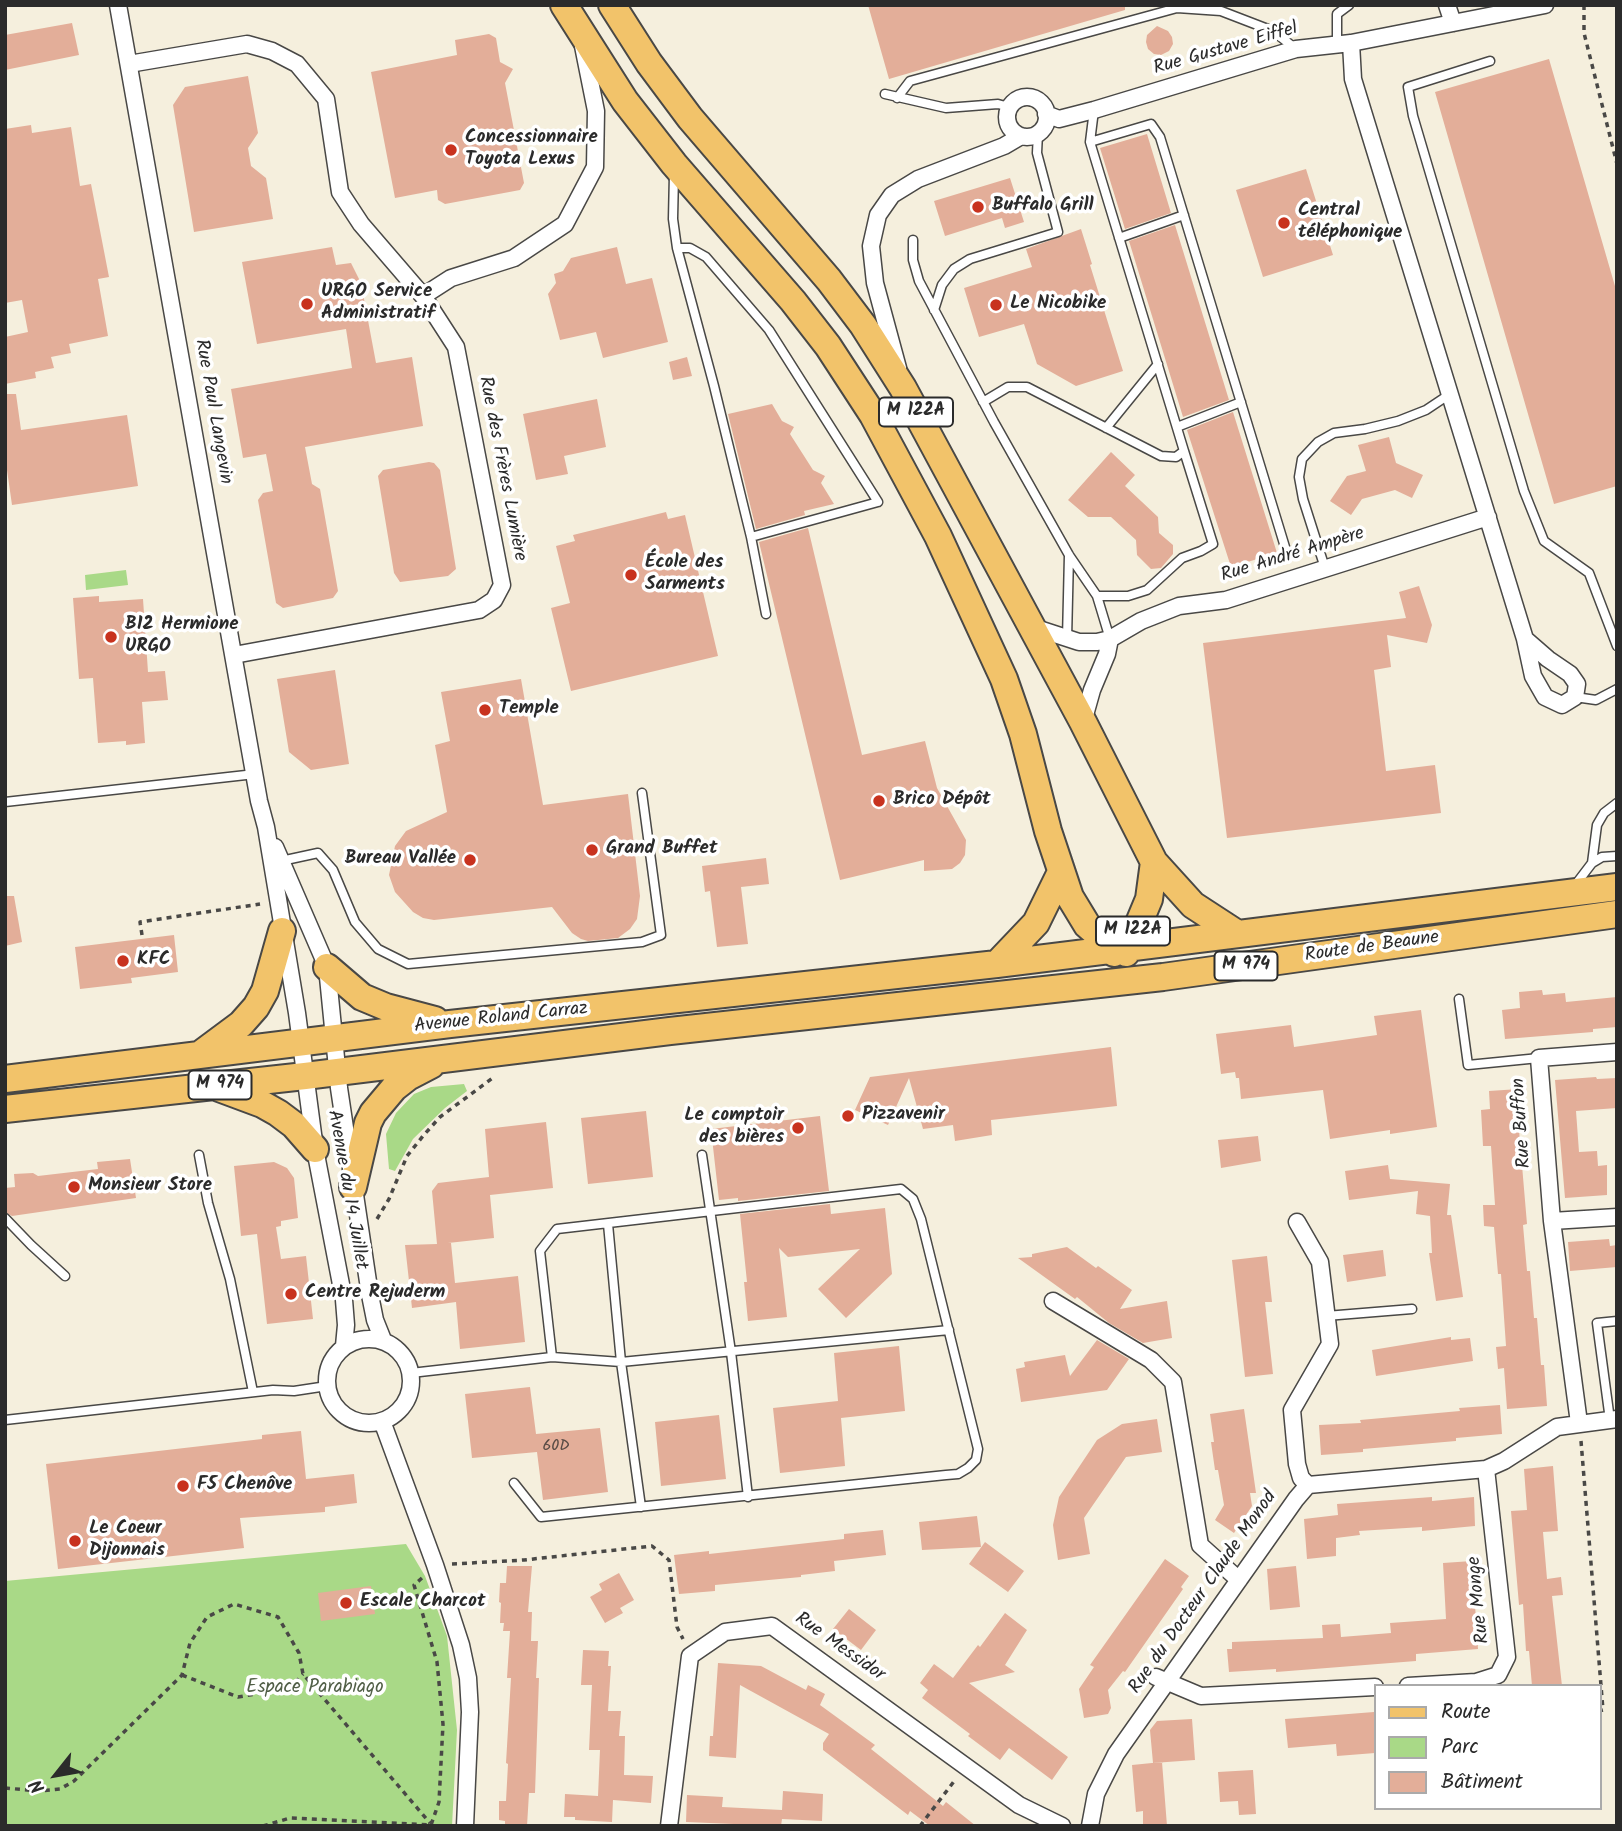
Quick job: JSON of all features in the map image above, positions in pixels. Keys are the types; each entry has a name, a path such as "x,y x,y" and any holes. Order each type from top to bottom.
{"main road":[{"name":"M 122A","path":"564,5 625,101 674,164 793,301 828,346 873,415 978,618 1004,679 1023,734 1070,897 1087,925 1163,977"},
{"name":"M 122A","path":"612,5 649,63 690,118 829,279 863,325 904,388 1033,627 1154,862 1193,905 1236,933"},
{"name":"M 122A","path":"1083,985 1139,923 1149,899 1154,862"},
{"path":"997,964 1036,923 1061,872"},
{"name":"Route de Beaune","path":"997,964 1617,887"},
{"name":"Route de Beaune","path":"919,1003 1163,977 1617,914"},
{"path":"199,1055 241,1024 256,1007 265,991 282,931"},
{"name":"Avenue Roland Carraz","path":"5,1079 450,1024 997,964"},
{"path":"327,967 362,997 386,1007 450,1024"},
{"name":"Avenue Roland Carraz","path":"5,1109 919,1003"},
{"path":"353,1186 368,1123 381,1102 408,1077 442,1059"},
{"path":"214,1086 278,1113 294,1125 315,1149"}],"street":[{"name":"Rue Paul Langevin","path":"118,5 254,774 266,827 301,1042"},
{"path":"1447,5 1453,23"},
{"name":"Rue Gustave Eiffel","path":"1046,114 1059,119 1094,110 1296,49 1344,43 1545,5"},
{"path":"129,64 247,44 272,51 297,64 326,99 340,192 360,224 423,296 451,278 514,257 565,224 595,167 596,111 580,33"},
{"path":"1344,43 1525,639 1533,676 1545,697 1562,705 1575,697 1577,684 1570,674 1525,639"},
{"path":"904,388 875,283 872,246 878,215 892,195 918,179 1004,146 1021,136 1038,133 1046,121 1046,114 1043,104 1035,98 1016,100 1009,107 1008,124 1021,136"},
{"name":"Rue des Frères Lumière","path":"234,655 479,610 494,600 502,586 456,347 423,296"},
{"name":"Rue André Ampère","path":"1033,627 1079,642 1110,639 1141,621 1179,606 1226,600 1488,517"},
{"path":"1083,722 1110,639"},
{"name":"Rue Paul Langevin","path":"266,827 327,967 338,1072"},
{"name":"Avenue du 14 Juillet","path":"301,1042 315,1149 344,1300 344,1346"},
{"name":"Rue Buffon","path":"1579,1423 1552,1221 1539,1058 1617,1052"},
{"name":"Avenue du 14 Juillet","path":"338,1072 370,1295 375,1320 383,1340"},
{"path":"1552,1221 1617,1217"},
{"path":"1297,1222 1320,1262 1330,1344 1292,1410 1297,1464 1301,1478 1308,1485 1486,1469 1504,1461 1557,1427 1613,1420"},
{"path":"1053,1301 1151,1360 1172,1382 1200,1545 1239,1580"},
{"path":"356,1340 383,1340 396,1348 406,1359 411,1373 411,1386 402,1408 393,1416 382,1421 361,1423 342,1414 329,1397 327,1386 330,1364 344,1346 356,1340"},
{"path":"382,1421 435,1565 461,1645 468,1678 470,1712 465,1826"},
{"name":"Rue Monge","path":"1442,1684 1476,1682 1498,1675 1507,1657 1486,1469"},
{"name":"Rue du Docteur Claude Monod","path":"1090,1826 1096,1794 1161,1680 1308,1485"},
{"name":"Rue Messidor","path":"690,1656 725,1632 772,1626 1019,1805 1062,1826"},
{"path":"669,1826 690,1656"},
{"path":"1161,1680 1201,1696 1374,1687"}],"lane":[{"path":"1344,43 1337,14 1349,5"},
{"path":"897,98 910,81 1177,8 1221,11 1273,31 1296,49"},
{"path":"1490,61 1408,87 1413,116 1524,491 1544,541 1589,573 1617,646"},
{"path":"885,94 946,108 998,104 1009,107"},
{"path":"1094,110 1090,142 1213,544 1182,558 1160,581 1147,590 1128,596 1097,596"},
{"path":"1090,142 1151,124 1160,137 1285,547"},
{"path":"934,310 942,285 954,269 970,259 1058,232 1037,153 1038,133"},
{"path":"674,164 673,219 677,248 751,537 766,614"},
{"path":"1119,238 1184,215"},
{"path":"914,240 913,260 919,281 1069,555 1097,596 1110,639"},
{"path":"677,248 690,248 706,257 769,330 878,502 751,537"},
{"path":"1106,428 1158,364"},
{"path":"983,402 1008,387 1027,387 1161,456 1176,457 1184,450"},
{"path":"1325,568 1303,499 1299,477 1302,459 1318,442 1334,433 1398,421 1426,410 1450,394"},
{"path":"1177,427 1241,402"},
{"path":"1067,639 1069,555"},
{"path":"1575,697 1596,700 1617,689"},
{"path":"5,802 254,774"},
{"path":"281,861 318,853 333,870 355,922 378,949 408,964 642,942 661,935 642,793"},
{"path":"1592,863 1597,825 1604,813 1617,803"},
{"path":"1571,892 1592,863 1602,857 1617,856"},
{"path":"1459,999 1468,1065 1539,1058"},
{"path":"199,1155 208,1203 230,1279 253,1392"},
{"path":"702,1155 731,1352 748,1497"},
{"path":"514,1483 541,1517 958,1474 976,1460 978,1449 921,1219 913,1199 901,1189 557,1229 540,1251 552,1357"},
{"path":"5,1218 65,1276"},
{"path":"608,1224 621,1362 641,1507"},
{"path":"1326,1316 1412,1309"},
{"path":"1613,1420 1597,1323 1617,1321"},
{"path":"411,1373 552,1357 621,1362 949,1330"},
{"path":"5,1419 327,1386"}],"path":[{"path":"1584,5 1584,33 1617,164"},
{"path":"142,935 140,922 277,901"},
{"path":"362,1243 390,1199 407,1156 440,1117 492,1079 515,1051"},
{"path":"1579,1423 1601,1684"},
{"path":"431,1825 439,1802 443,1724 437,1662 414,1585 435,1565 524,1560 652,1546 669,1560 677,1627 690,1656"},
{"path":"5,1788 39,1791 60,1789 74,1781 182,1675 190,1643 207,1617 234,1604 278,1617 299,1653 303,1674 431,1825"},
{"path":"182,1675 238,1697 294,1684 303,1674"},
{"path":"1601,1686 1601,1710"},
{"path":"920,1826 965,1767"},
{"path":"263,1826 290,1818 431,1825"}],"green space":[{"path":"126,570 128,585 86,590 85,575"},
{"path":"464,1084 467,1091 413,1139 395,1171 389,1169 386,1134 396,1113 414,1094 431,1087"},
{"name":"Espace Parabiago","path":"406,1544 425,1576 447,1636 457,1730 452,1826 5,1826 5,1581"}],"building":[{"path":"868,5 1125,5 1125,10 889,79"},
{"path":"72,23 79,55 5,70 5,35"},
{"path":"1157,26 1168,31 1173,44 1169,51 1161,55 1148,49 1146,42 1147,35"},
{"name":"Concessionnaire Toyota Lexus","path":"489,34 496,38 500,62 513,69 505,83 524,183 520,190 445,204 438,200 437,190 395,198 371,72 457,55 455,40"},
{"path":"1549,59 1617,293 1617,486 1554,504 1435,92"},
{"path":"248,76 258,133 248,148 251,166 266,178 273,219 194,232 173,105 185,87"},
{"path":"31,125 32,133 71,127 80,186 91,184 109,277 98,279 108,336 69,344 71,353 51,357 54,368 35,372 36,378 5,384 5,337 28,332 22,300 5,303 5,129"},
{"path":"1147,134 1171,213 1125,229 1100,148"},
{"name":"Central téléphonique","path":"1306,169 1333,255 1263,277 1236,190"},
{"name":"Buffalo Grill","path":"1010,178 1024,222 1005,228 1002,218 945,236 934,201"},
{"path":"1175,225 1229,400 1183,417 1129,241"},
{"path":"1081,229 1123,371 1076,386 1037,364 1024,324 979,337 964,288 1032,267 1026,249"},
{"path":"332,247 336,265 351,263 361,283 376,363 412,357 423,426 305,447 312,484 320,489 338,591 333,598 283,608 276,603 258,500 263,493 273,491 266,454 243,458 231,389 352,368 346,329 257,344 242,262"},
{"path":"617,247 626,284 652,278 668,342 603,358 596,332 560,340 548,294 556,283 554,274 563,271 571,258"},
{"path":"687,357 692,376 673,380 669,362"},
{"path":"5,394 16,394 21,430 127,415 138,486 12,505 5,456"},
{"path":"597,399 606,447 564,456 568,474 536,480 523,414"},
{"path":"772,404 782,421 794,427 790,434 813,470 825,476 821,483 834,504 804,511 805,515 756,529 728,414"},
{"path":"1233,412 1277,553 1231,567 1187,430"},
{"path":"1389,437 1396,463 1423,475 1412,498 1395,490 1362,499 1351,515 1330,501 1347,476 1366,471 1358,445"},
{"path":"1111,452 1135,475 1125,486 1158,517 1159,533 1173,545 1173,554 1161,568 1151,569 1137,555 1136,540 1111,517 1088,517 1068,500"},
{"path":"434,463 440,470 456,569 448,576 400,582 394,573 378,476 383,470"},
{"name":"École des Sarments","path":"666,512 668,519 685,515 718,656 571,691 551,608 570,603 556,546 575,541 573,535"},
{"path":"808,528 862,755 925,741 937,788 966,840 965,855 952,869 924,871 924,860 840,880 759,542"},
{"path":"1419,586 1432,625 1427,643 1387,635 1391,667 1374,670 1386,771 1435,765 1441,813 1227,838 1203,643 1406,618 1399,592"},
{"name":"B12 Hermione URGO","path":"99,596 99,602 143,599 148,672 165,671 168,700 142,702 145,743 98,743 93,678 79,679 73,598"},
{"path":"335,670 349,764 311,770 289,752 277,679"},
{"path":"521,679 543,805 628,794 640,896 637,919 630,929 618,938 588,941 581,939 572,933 552,907 434,920 423,918 413,912 395,892 389,875 395,846 406,831 447,812 435,745 450,741 441,692"},
{"path":"766,858 769,884 741,887 748,944 717,947 710,891 705,892 702,866"},
{"path":"5,896 14,896 22,942 5,946"},
{"name":"KFC","path":"174,935 178,972 131,978 132,983 80,989 75,947"},
{"path":"1542,990 1543,995 1565,993 1566,1002 1617,997 1617,1027 1593,1029 1593,1032 1505,1039 1502,1010 1520,1008 1519,992"},
{"path":"1421,1010 1437,1127 1390,1134 1390,1130 1330,1139 1323,1090 1241,1099 1239,1078 1236,1078 1235,1072 1221,1074 1216,1034 1291,1025 1294,1047 1377,1035 1374,1016"},
{"path":"1111,1047 1117,1106 991,1120 992,1135 955,1141 953,1125 923,1129 909,1078 888,1125 855,1110 870,1077"},
{"path":"1617,1078 1617,1108 1576,1111 1579,1152 1597,1151 1598,1166 1607,1165 1607,1195 1565,1198 1555,1080"},
{"path":"1519,1089 1527,1271 1530,1271 1534,1318 1537,1318 1541,1365 1544,1365 1547,1406 1507,1409 1504,1368 1498,1369 1496,1347 1506,1346 1501,1274 1498,1274 1494,1227 1484,1226 1483,1205 1495,1205 1491,1146 1483,1146 1481,1110 1490,1109 1489,1091"},
{"path":"646,1111 653,1177 588,1184 581,1118"},
{"path":"820,1116 829,1191 738,1201 738,1198 719,1200 711,1129"},
{"path":"546,1122 553,1188 490,1195 494,1238 448,1243 451,1243 455,1283 518,1276 525,1342 460,1349 456,1302 412,1308 405,1245 437,1244 432,1191 438,1183 489,1177 485,1129"},
{"path":"1258,1136 1261,1161 1221,1168 1218,1140"},
{"name":"Monsieur Store","path":"130,1159 136,1198 12,1216 5,1212 5,1188 15,1187 14,1174 33,1173 38,1176 98,1169 97,1162"},
{"path":"274,1162 287,1168 294,1178 298,1218 281,1221 281,1226 276,1227 281,1259 306,1256 313,1319 267,1324 257,1234 241,1236 234,1166"},
{"path":"1388,1165 1390,1179 1450,1184 1447,1215 1451,1215 1463,1297 1436,1301 1429,1253 1432,1253 1430,1216 1416,1214 1418,1191 1349,1200 1345,1171"},
{"path":"830,1204 831,1214 885,1208 892,1274 846,1318 818,1289 860,1249 788,1257 779,1248 787,1317 748,1321 740,1214"},
{"path":"1609,1239 1610,1246 1617,1245 1617,1267 1570,1271 1568,1242"},
{"path":"1067,1247 1132,1290 1120,1309 1167,1301 1172,1338 1143,1343 1109,1323 1077,1297 1075,1299 1018,1258"},
{"path":"1383,1250 1386,1276 1347,1282 1343,1255"},
{"path":"1267,1256 1272,1302 1265,1302 1273,1374 1245,1377 1232,1260"},
{"path":"1451,1337 1451,1340 1470,1338 1473,1361 1376,1376 1372,1350"},
{"path":"1097,1340 1129,1359 1107,1390 1021,1402 1016,1369 1025,1367 1024,1362 1065,1355 1070,1376"},
{"path":"899,1346 905,1411 841,1418 845,1466 780,1473 773,1408 838,1401 834,1353"},
{"path":"530,1387 536,1434 600,1428 608,1492 543,1500 537,1452 472,1458 465,1394"},
{"path":"1500,1405 1502,1434 1321,1455 1319,1425 1361,1423 1360,1420"},
{"path":"1244,1409 1256,1493 1250,1493 1252,1506 1234,1533 1215,1520 1224,1505 1218,1470 1215,1470 1210,1414"},
{"path":"719,1415 726,1479 661,1486 655,1422"},
{"path":"1157,1419 1162,1452 1126,1457 1084,1518 1090,1554 1058,1560 1053,1525 1059,1497 1097,1440 1122,1424"},
{"path":"301,1431 306,1479 354,1474 357,1503 325,1507 325,1512 240,1518 244,1548 58,1569 46,1464 262,1439 262,1435"},
{"path":"1553,1466 1558,1531 1543,1532 1547,1579 1561,1577 1563,1595 1552,1596 1562,1684 1532,1684 1529,1651 1526,1651 1511,1511 1527,1510 1524,1469"},
{"path":"1432,1497 1432,1501 1474,1497 1475,1526 1422,1531 1422,1527 1359,1531 1360,1535 1336,1538 1336,1556 1307,1559 1304,1519 1338,1515 1337,1504"},
{"path":"977,1516 981,1547 922,1550 919,1522"},
{"path":"883,1530 886,1555 834,1561 835,1571 715,1585 715,1591 679,1594 674,1555 709,1551 709,1554 844,1539 844,1534"},
{"path":"985,1542 1024,1571 1008,1592 969,1564"},
{"path":"1165,1559 1189,1576 1181,1587 1183,1589 1125,1672 1123,1671 1108,1690 1111,1708 1108,1714 1084,1718 1079,1689 1094,1667 1090,1665"},
{"path":"1472,1561 1478,1649 1416,1654 1416,1661 1276,1672 1276,1669 1229,1672 1227,1649 1232,1649 1232,1642 1323,1638 1322,1625 1340,1624 1341,1637 1391,1633 1390,1623 1446,1619 1443,1563"},
{"path":"507,1566 532,1566 528,1612 532,1612 531,1641 538,1641 535,1793 529,1793 527,1826 505,1826 505,1821 499,1820 499,1801 506,1801 511,1678 507,1678 510,1631 503,1631 499,1602 500,1583 506,1583"},
{"path":"1296,1566 1300,1607 1270,1610 1267,1569"},
{"path":"619,1573 634,1600 620,1608 623,1613 605,1623 590,1597 602,1590 599,1584"},
{"name":"Escale Charcot","path":"371,1586 375,1614 321,1621 318,1593"},
{"path":"849,1609 876,1630 861,1650 833,1629"},
{"path":"1005,1613 1027,1630 1005,1665 1015,1672 969,1683 1068,1757 1052,1780 1009,1748 1000,1760 922,1698 928,1690 920,1683 934,1664 953,1678"},
{"path":"583,1650 609,1651 608,1666 611,1666 608,1711 621,1711 619,1736 625,1736 624,1775 653,1776 651,1803 613,1800 612,1822 564,1817 565,1794 598,1796 600,1750 589,1750 592,1685 581,1685"},
{"path":"718,1663 761,1666 806,1690 808,1685 825,1694 820,1705 875,1745 871,1749 943,1806 946,1802 976,1826 930,1826 910,1811 908,1815 823,1750 823,1743 829,1734 740,1685 736,1758 709,1756"},
{"path":"1374,1712 1374,1753 1337,1756 1336,1744 1288,1748 1285,1719"},
{"path":"1192,1719 1195,1760 1153,1763 1150,1730 1157,1721"},
{"path":"1162,1762 1167,1826 1143,1826 1143,1811 1136,1812 1132,1765"},
{"path":"1253,1770 1256,1814 1239,1815 1238,1801 1220,1802 1218,1772"},
{"path":"783,1791 823,1794 822,1821 782,1819 781,1826 686,1822 687,1795 723,1797 722,1807 782,1810"}],"place":[{"name":"Concessionnaire Toyota Lexus","path":"451,150"},
{"name":"Buffalo Grill","path":"978,207"},
{"name":"Central téléphonique","path":"1284,223"},
{"name":"URGO Service Administratif","path":"307,304"},
{"name":"Le Nicobike","path":"996,305"},
{"name":"École des Sarments","path":"631,575"},
{"name":"B12 Hermione URGO","path":"111,637"},
{"name":"Temple","path":"485,710"},
{"name":"Brico Dépôt","path":"879,801"},
{"name":"Grand Buffet","path":"592,850"},
{"name":"Bureau Vallée","path":"470,860"},
{"name":"KFC","path":"123,961"},
{"name":"Pizzavenir","path":"848,1116"},
{"name":"Le comptoir des bières","path":"798,1128"},
{"name":"Monsieur Store","path":"74,1187"},
{"name":"Centre Rejuderm","path":"291,1294"},
{"name":"F5 Chenôve","path":"183,1486"},
{"name":"Le Coeur Dijonnais","path":"75,1541"},
{"name":"Escale Charcot","path":"346,1603"}]}
